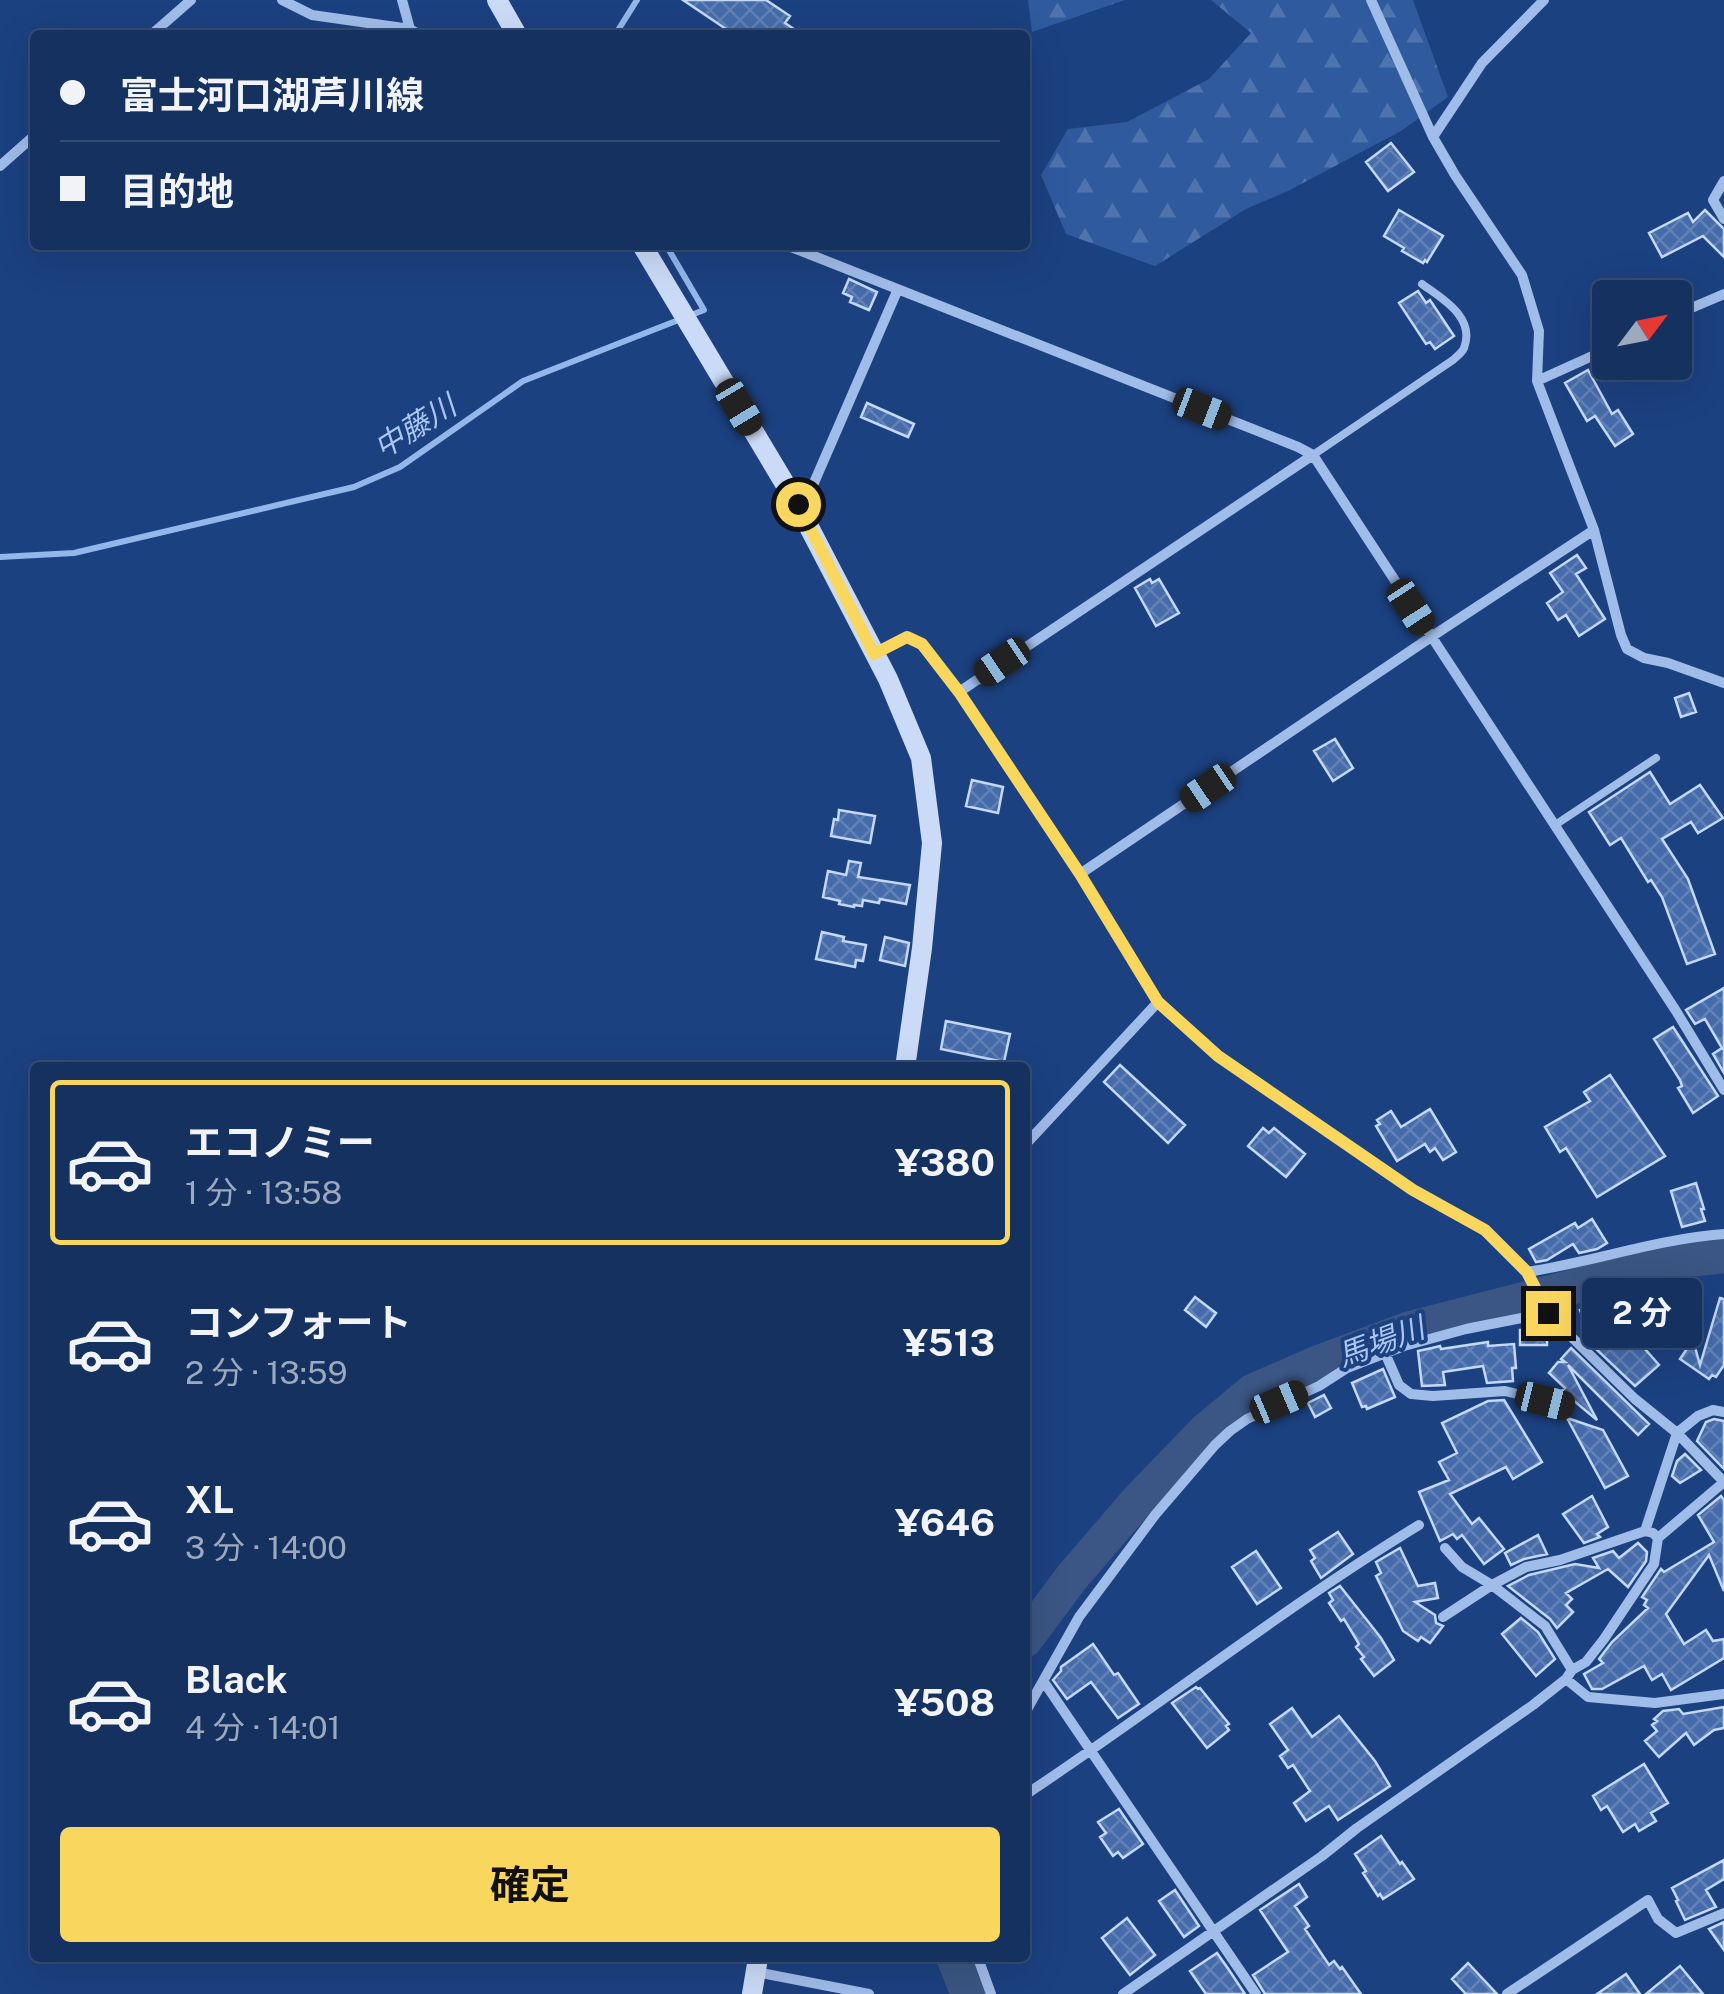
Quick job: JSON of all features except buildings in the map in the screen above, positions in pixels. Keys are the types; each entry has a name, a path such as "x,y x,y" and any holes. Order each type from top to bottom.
{"main road":[{"path":"497,0 515,30"},
{"path":"645,250 798,504 888,679 920,758 932,843 906,1062"},
{"path":"752,1994 757,1965"}],"street":[{"path":"156,30 191,0"},
{"path":"282,0 312,14 403,30"},
{"path":"402,0 413,30"},
{"path":"1371,0 1455,175 1522,275 1540,331 1536,381 1594,530 1627,648 1644,658 1724,682"},
{"path":"1434,136 1482,63 1544,0"},
{"path":"0,166 30,140"},
{"path":"1724,181 1712,200 1724,219"},
{"path":"799,250 1313,455 1724,1090"},
{"path":"798,504 810,492 898,289"},
{"path":"1692,308 1724,294"},
{"path":"1536,381 1592,356"},
{"path":"959,692 1313,455"},
{"path":"1080,874 1594,530"},
{"path":"874,654 907,637 922,644 959,692 1080,874 1158,1002 1218,1056 1413,1190 1485,1230 1529,1275 1548,1313 1724,1482 1658,1538 1654,1564 1586,1662 1322,1856 1122,1994"},
{"path":"1030,1140 1158,1002"},
{"path":"1529,1275 1598,1256 1695,1236 1724,1234"},
{"path":"1030,1704 1079,1617 1155,1515 1215,1444 1247,1419 1385,1353 1466,1328 1548,1313"},
{"path":"1385,1353 1399,1385 1411,1394 1505,1391 1566,1406"},
{"path":"1644,1531 1677,1433 1698,1416 1713,1410 1724,1412"},
{"path":"1030,1791 1346,1569 1418,1525"},
{"path":"1443,1616 1526,1567 1560,1560 1644,1531 1658,1538"},
{"path":"1445,1548 1462,1567 1545,1626 1569,1674 1588,1697 1655,1704 1724,1694"},
{"path":"1044,1682 1256,1994"},
{"path":"1507,1994 1648,1900 1658,1919 1676,1934 1724,1913"},
{"path":"979,1962 991,1994"},
{"path":"757,1965 869,1994"}],"lane":[{"path":"1313,455 1453,360 1464,348 1460,314 1422,284"},
{"path":"1554,825 1656,758"}],"green space":[{"path":"1028,0 1125,0 1032,32"},
{"path":"1211,0 1413,0 1448,97 1401,131 1246,209 1155,266 1066,234 1041,175 1068,129 1127,122 1209,79 1251,33"}],"waterway":[{"name":"中藤川","path":"618,30 637,0"},
{"name":"中藤川","path":"0,557 74,553 354,487 400,467 523,381 704,310 669,250"},
{"name":"馬場川","path":"1030,1633 1140,1498 1206,1430 1253,1391 1409,1329 1673,1261 1724,1256"},
{"name":"馬場川","path":"956,1962 968,1994"}],"route":[{"path":"798,504 874,654 907,637 922,644 959,692 1080,874 1158,1002 1218,1056 1413,1190 1485,1230 1527,1272 1548,1313"}]}
